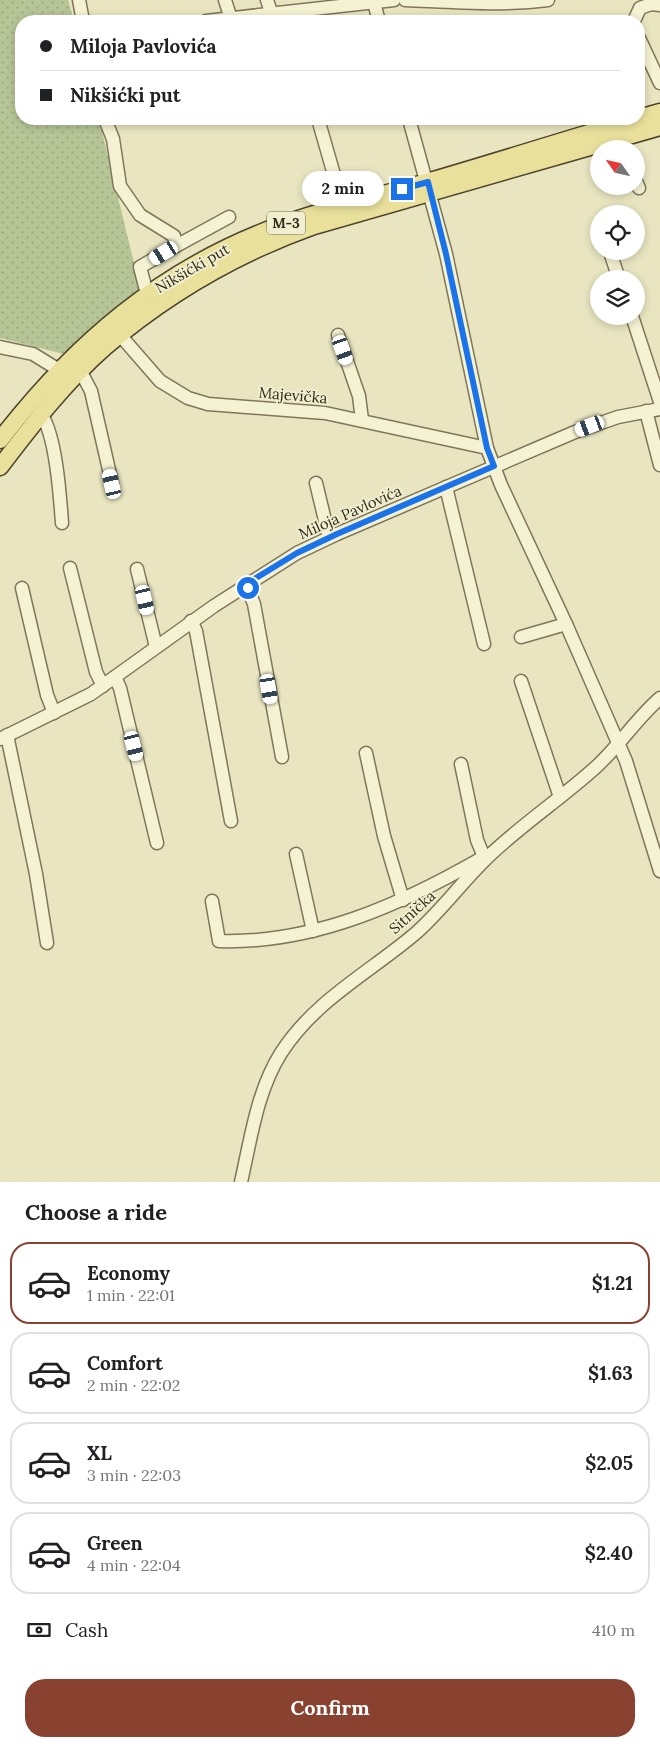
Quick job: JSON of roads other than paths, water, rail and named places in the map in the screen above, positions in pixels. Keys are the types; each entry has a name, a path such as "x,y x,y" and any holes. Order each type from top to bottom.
{"main road":[{"name":"Nikšićki put","path":"645,116 660,112"},
{"name":"Nikšićki put","path":"0,440 59,370 100,331 147,294 187,269 231,246 278,226 343,206 430,187 617,133 628,125"},
{"path":"617,133 660,127"},
{"path":"0,467 41,414 81,372 120,335 191,284 277,241 314,226 430,187"}],"street":[{"path":"79,0 82,15"},
{"path":"225,0 230,15"},
{"path":"267,0 272,15 339,4 374,3 394,0"},
{"path":"405,0 488,4 522,4 548,0"},
{"path":"374,3 378,15"},
{"path":"637,15 640,8 650,4 660,5"},
{"path":"645,51 660,83"},
{"path":"107,125 113,139 120,186 140,215 174,236 176,246"},
{"path":"320,125 343,206"},
{"path":"411,125 430,187 446,254 487,448 527,544 566,624 636,789 660,871"},
{"path":"147,294 140,267 229,217"},
{"path":"635,325 660,402"},
{"name":"Majevička","path":"120,335 160,381 188,398 208,404 325,413 487,448"},
{"path":"338,335 359,396 362,420"},
{"path":"0,347 33,354 59,370"},
{"path":"81,372 91,391 112,484"},
{"name":"Miloja Pavlovića","path":"4,737 54,713 103,686 192,621 246,584 297,553 494,466 605,420 660,409"},
{"path":"646,412 660,465"},
{"path":"41,414 49,431 60,493 62,523"},
{"path":"316,483 330,537"},
{"path":"446,488 484,644"},
{"path":"70,568 96,675 103,686"},
{"path":"137,569 156,647"},
{"path":"246,584 254,604 282,757"},
{"path":"22,588 47,695 54,713"},
{"path":"192,621 196,631 231,821"},
{"path":"521,637 566,624"},
{"path":"115,677 120,688 157,843"},
{"path":"521,681 560,797"},
{"name":"Sitnička","path":"241,1182 257,1110 268,1077 297,1029 341,989 416,933 487,855 597,766 638,718 660,698"},
{"path":"4,737 36,874 47,943"},
{"path":"366,753 384,836 403,900"},
{"path":"212,902 219,941 287,937 313,931 403,900 487,855 477,840 461,764"},
{"path":"296,854 313,931"}]}
